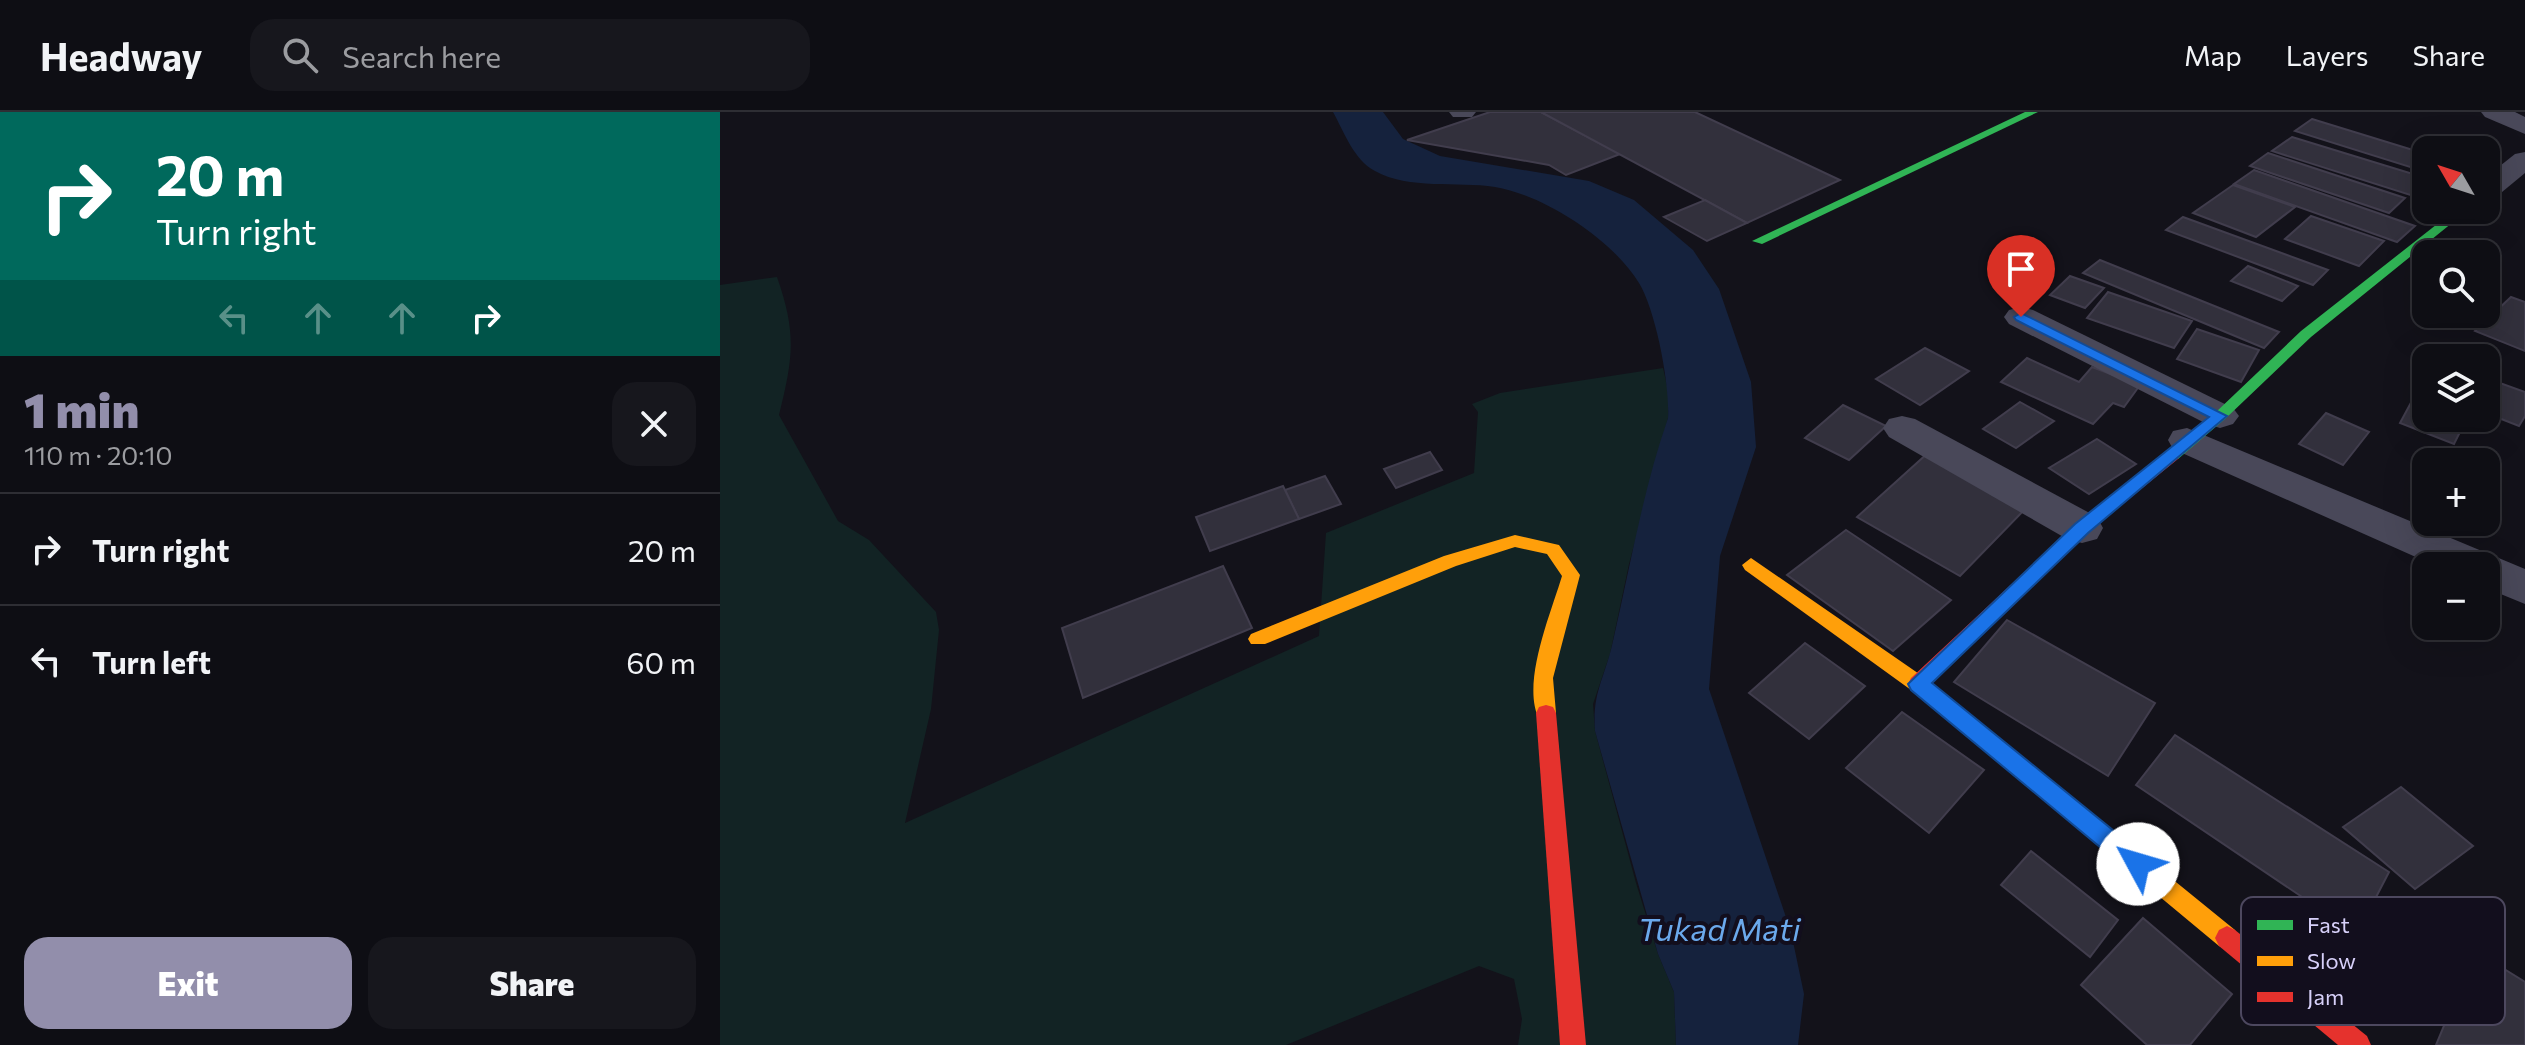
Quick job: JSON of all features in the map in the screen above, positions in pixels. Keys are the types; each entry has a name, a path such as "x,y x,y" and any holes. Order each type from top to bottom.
{"street":[{"path":"1758,241 2033,112"},
{"path":"2494,112 2525,126"},
{"path":"2500,180 2525,160"},
{"path":"1918,684 2082,528 2220,416 2306,334 2444,224"},
{"path":"2021,317 2220,416"},
{"path":"1902,428 2082,528"},
{"path":"2187,440 2445,552"},
{"path":"1258,639 1450,561 1515,541 1553,549 1571,575 1543,678 1573,1045"},
{"path":"1751,565 1918,684 2241,949"},
{"path":"2500,576 2525,587"},
{"path":"2334,1025 2358,1045"}],"shaded area":[{"path":"777,277 788,315 791,346 779,415 838,521 869,540 936,612 939,630 931,709 905,823 1319,636 1326,533 1474,473 1478,412 1472,404 1500,393 1663,368 1669,395 1668,418 1629,564 1610,654 1593,704 1595,731 1636,883 1658,954 1674,992 1676,1045 1518,1045 1522,1019 1514,979 1479,966 1286,1045 720,1045 720,285"}],"water":[{"name":"Tukad Mati","path":"1333,112 1383,112 1403,139 1440,156 1589,181 1634,200 1693,250 1719,289 1751,382 1756,447 1720,556 1709,689 1791,932 1804,994 1798,1045 1676,1045 1674,992 1658,954 1595,731 1597,695 1613,641 1644,501 1668,418 1661,349 1645,295 1627,267 1595,236 1535,199 1495,187 1403,181 1375,171 1355,153"}],"building":[{"path":"1490,112 1541,112 1620,154 1566,175 1549,165 1407,140"},
{"path":"1541,112 1695,112 1840,180 1747,223"},
{"path":"2312,119 2412,150 2412,168 2295,131"},
{"path":"2292,137 2412,174 2412,196 2272,151"},
{"path":"2268,153 2405,198 2389,213 2250,166"},
{"path":"2254,170 2415,226 2397,242 2234,184"},
{"path":"2233,185 2295,207 2256,237 2193,213"},
{"path":"1705,200 1747,223 1707,241 1664,217"},
{"path":"2311,216 2384,241 2359,266 2285,239"},
{"path":"2183,217 2328,270 2313,285 2166,230"},
{"path":"2100,260 2279,332 2264,348 2083,273"},
{"path":"2248,266 2298,286 2282,301 2231,281"},
{"path":"2070,276 2104,288 2085,308 2050,295"},
{"path":"2108,292 2192,321 2174,348 2087,318"},
{"path":"2511,297 2525,302 2525,351 2475,331 2478,328 2500,328 2500,307"},
{"path":"2197,329 2259,350 2241,382 2177,359"},
{"path":"1925,348 1969,371 1920,405 1876,379"},
{"path":"2027,358 2079,382 2092,367 2140,385 2124,407 2113,403 2093,424 2001,382"},
{"path":"2500,383 2525,392 2525,416 2519,426 2500,419"},
{"path":"2412,401 2412,428 2400,423"},
{"path":"2020,402 2054,421 2016,448 1983,429"},
{"path":"1843,405 1886,426 1849,460 1805,438"},
{"path":"2326,413 2369,432 2343,465 2299,444"},
{"path":"2423,432 2460,432 2454,444"},
{"path":"2097,439 2136,464 2089,494 2049,468"},
{"path":"1430,452 1442,470 1396,488 1384,469"},
{"path":"1929,452 2030,504 1960,576 1857,517"},
{"path":"1325,476 1341,504 1299,519 1285,490"},
{"path":"1283,486 1299,519 1210,551 1196,517"},
{"path":"1846,530 1951,600 1893,651 1787,575"},
{"path":"1223,566 1252,628 1083,698 1062,628"},
{"path":"2007,620 2155,703 2108,776 1954,682"},
{"path":"1805,643 1865,686 1809,739 1749,693"},
{"path":"1902,712 1984,770 1929,833 1846,768"},
{"path":"2175,735 2389,872 2376,897 2302,897 2136,785"},
{"path":"2401,787 2473,846 2415,889 2343,827"},
{"path":"2031,851 2118,920 2090,957 2001,885"},
{"path":"2143,918 2232,994 2190,1045 2147,1045 2081,985"},
{"path":"2505,970 2525,982 2525,1045 2436,1045 2444,1025 2505,1025"}],"traffic: fast":[{"path":"1758,241 2033,112"},
{"path":"2172,455 2220,416 2306,334 2444,224"}],"traffic: slow":[{"path":"1258,639 1450,561 1515,541 1553,549 1571,575 1543,678 1546,713"},
{"path":"1751,565 1918,684 2227,938"}],"traffic: jam":[{"path":"1918,684 2082,528 2172,455"},
{"path":"1546,713 1573,1045"},
{"path":"2227,938 2241,949"},
{"path":"2334,1025 2358,1045"}],"route":[{"path":"2021,317 2220,416 2082,528 1918,684 2138,864"}]}
